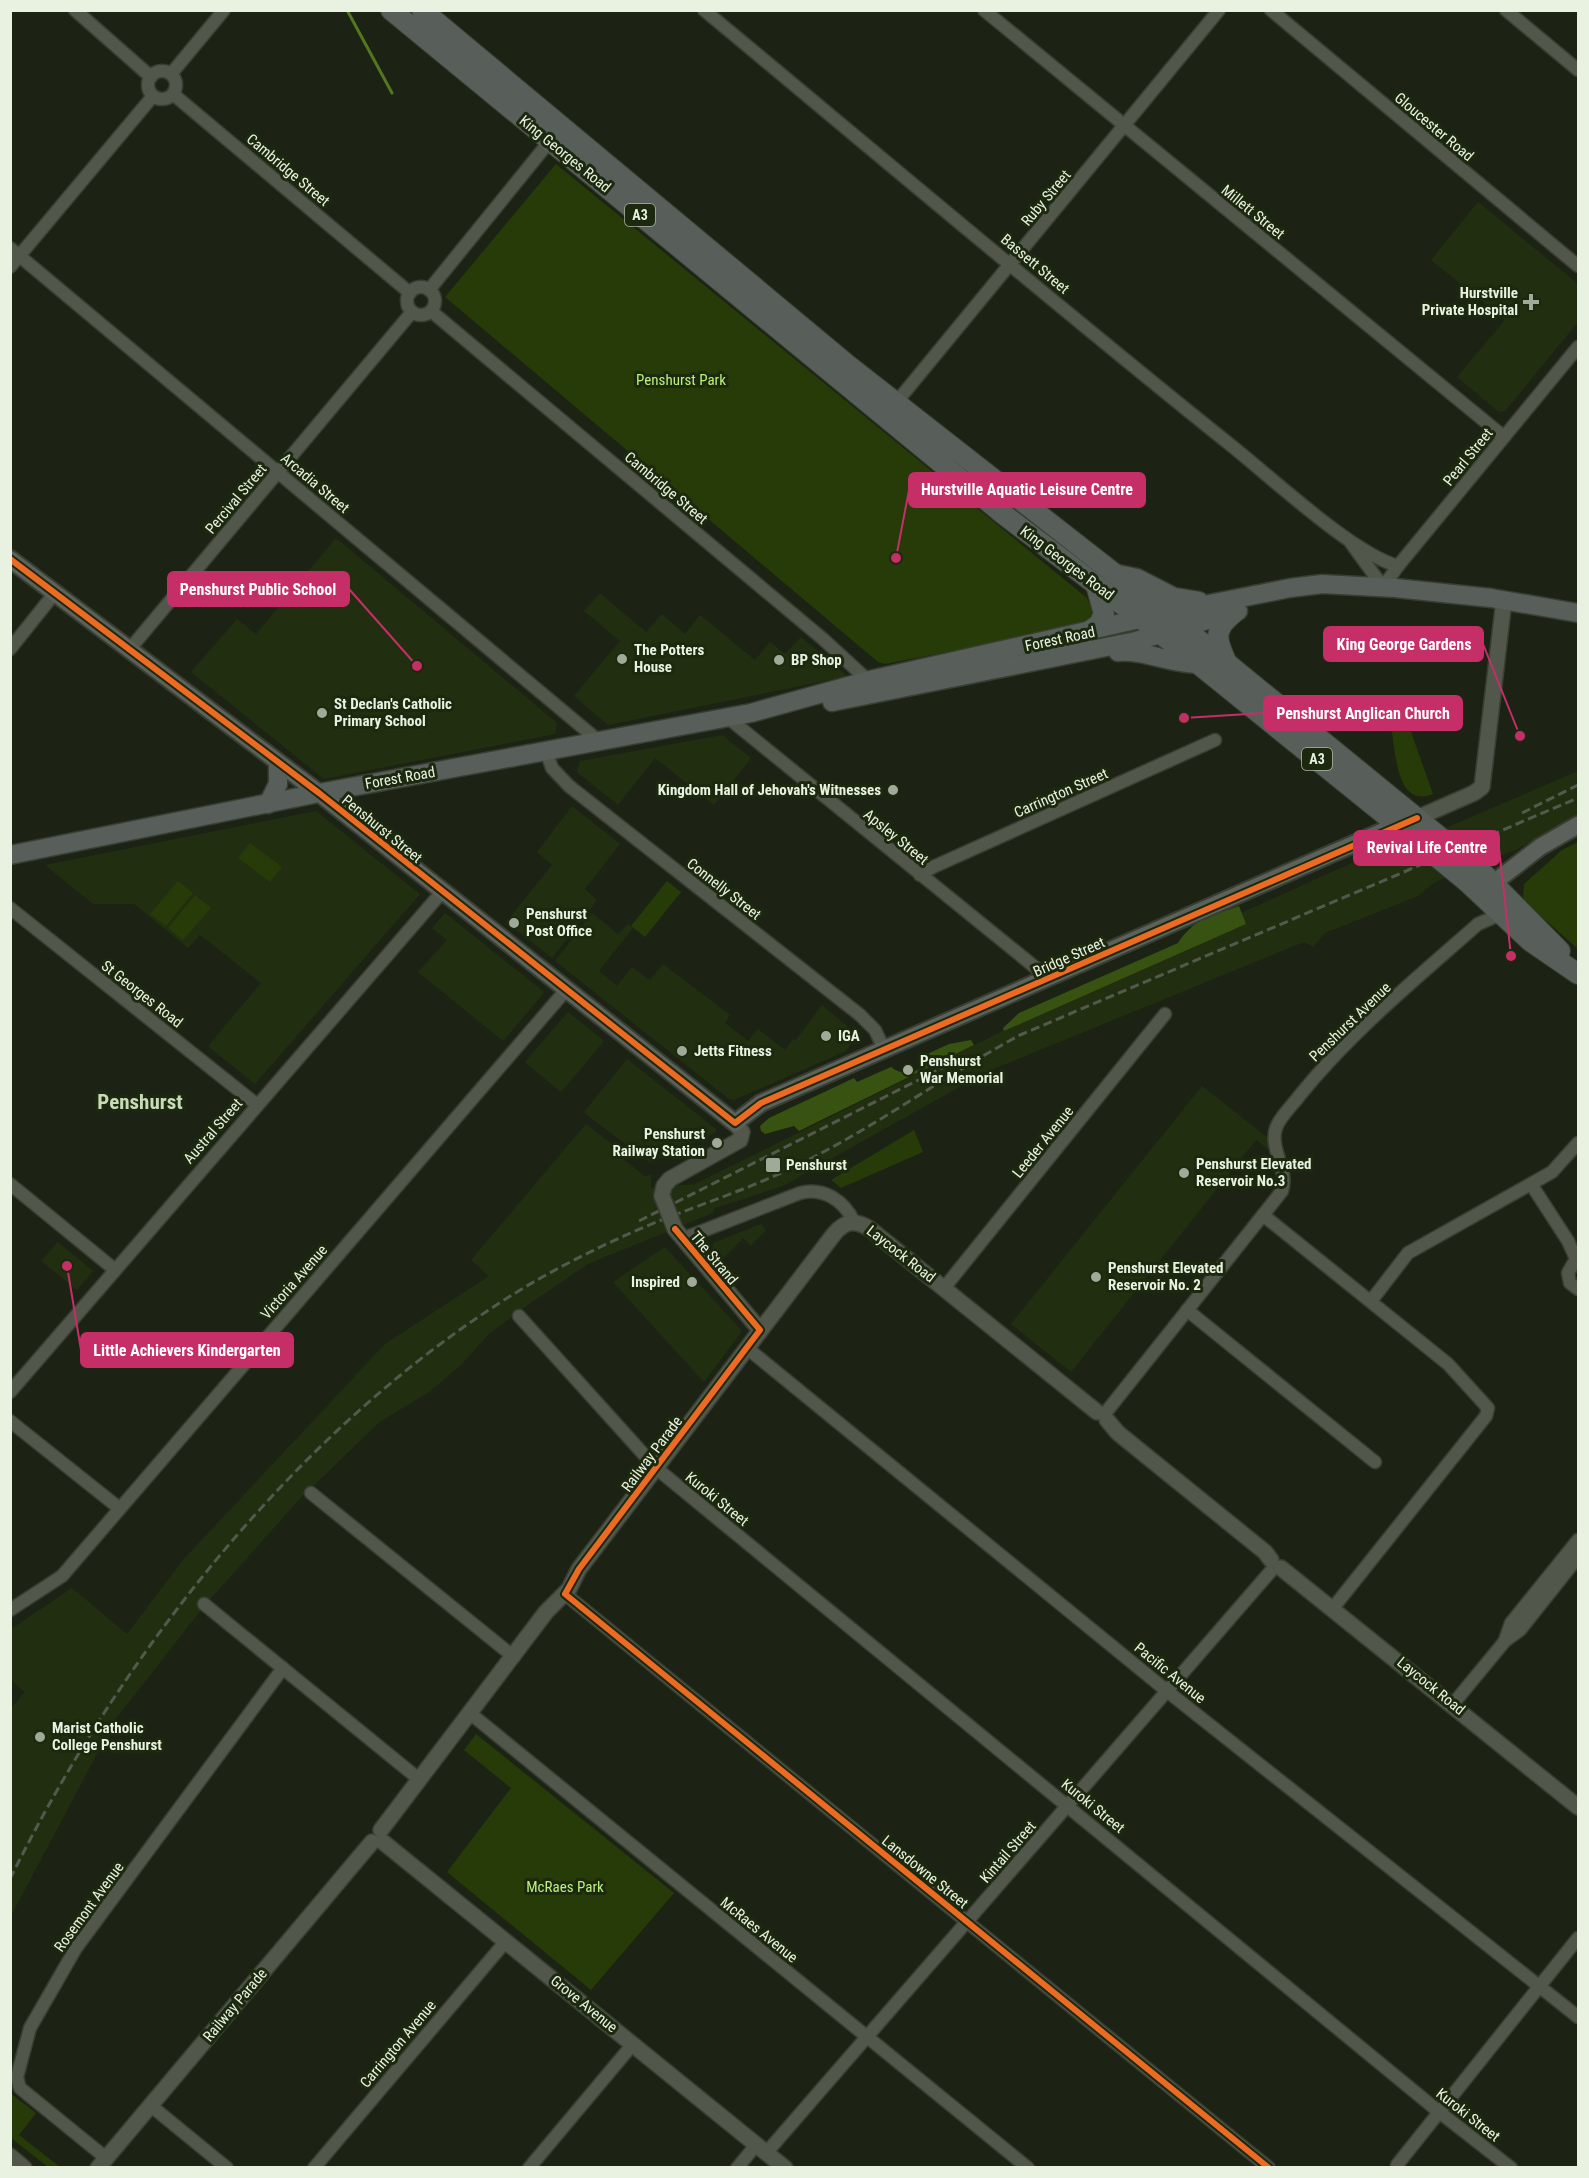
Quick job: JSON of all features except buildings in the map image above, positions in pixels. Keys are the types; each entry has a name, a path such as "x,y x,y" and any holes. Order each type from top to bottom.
{"highway":[{"name":"King Georges Road","path":"391,10 1003,514 1142,619 1416,840 1480,882 1501,914 1540,948 1578,972"},
{"name":"King Georges Road","path":"422,10 895,404 1184,628 1417,818 1435,833 1480,882 1578,972"},
{"path":"524,94 527,109 549,131 549,142"},
{"path":"1087,643 1104,614 1096,585"},
{"path":"1228,663 1220,648 1219,630 1229,607"},
{"name":"Bridge Street","path":"1397,825 1417,818"}],"main road":[{"name":"Penshurst Street","path":"10,559 319,794 735,1123"},
{"path":"1112,573 1137,578 1174,597 1229,607"},
{"name":"Forest Road","path":"1087,643 1142,619 1165,614 1376,587 1504,600 1578,613"},
{"name":"Forest Road","path":"10,855 756,712 1087,643 1161,634 1184,628 1229,607"},
{"path":"1087,643 1178,664 1199,664"},
{"path":"268,804 278,784 278,763"},
{"name":"Bridge Street","path":"735,1123 761,1104 1397,825"},
{"path":"1480,882 1578,825"}],"street":[{"path":"75,10 151,77"},
{"path":"171,74 224,10"},
{"name":"Bassett Street","path":"704,10 1349,539 1381,560 1398,566"},
{"name":"Millett Street","path":"984,10 1504,437"},
{"name":"Ruby Street","path":"895,404 1219,10"},
{"name":"Gloucester Road","path":"1271,10 1578,266"},
{"path":"1506,10 1578,70"},
{"path":"159,72 171,74 176,82 173,94 166,99 153,96 149,89 151,77 159,72"},
{"name":"Cambridge Street","path":"173,94 410,292"},
{"path":"10,267 15,252 153,96"},
{"path":"429,290 549,142"},
{"name":"Arcadia Street","path":"15,252 600,742"},
{"path":"417,288 429,290 435,302 431,311 424,315 412,312 407,301 410,292 417,288"},
{"name":"Cambridge Street","path":"431,311 873,687"},
{"name":"Percival Street","path":"129,650 412,312"},
{"name":"Pearl Street","path":"1376,587 1398,566 1578,347"},
{"name":"Bassett Street","path":"1349,539 1376,587"},
{"path":"10,649 54,594"},
{"name":"Bridge Street","path":"1417,818 1474,794 1482,787 1504,600"},
{"name":"Apsley Street","path":"727,717 1036,968 1045,981"},
{"name":"Carrington Street","path":"920,875 933,867 1215,740"},
{"name":"Connelly Street","path":"546,752 552,768 569,786 860,1015 875,1030 885,1051"},
{"name":"Austral Street","path":"10,1392 256,1104 442,892"},
{"name":"St Georges Road","path":"10,908 256,1104"},
{"name":"Penshurst Avenue","path":"1104,1414 1284,1187 1275,1136 1280,1120 1340,1048 1472,929 1484,920 1501,914"},
{"name":"Victoria Avenue","path":"10,1610 62,1576 566,990"},
{"name":"Leeder Avenue","path":"944,1288 1165,1014"},
{"name":"The Strand","path":"735,1123 742,1132 740,1140 670,1179 664,1186 662,1196 678,1234 760,1330"},
{"path":"1371,1301 1408,1253 1560,1166 1578,1143"},
{"path":"10,1184 114,1269"},
{"path":"1531,1184 1568,1241 1578,1261 1569,1268 1568,1278 1578,1289"},
{"name":"Laycock Road","path":"678,1234 800,1193 813,1191 826,1194 841,1203 854,1222 870,1229 1104,1414 1118,1433 1265,1552 1274,1566 1333,1608 1578,1807"},
{"path":"1263,1215 1448,1364 1488,1406 1486,1416 1333,1608"},
{"name":"Railway Parade","path":"102,2163 379,1838 546,1612 565,1594 579,1569 834,1234 845,1224 854,1222"},
{"path":"1187,1310 1375,1461"},
{"name":"Kuroki Street","path":"519,1316 656,1468 1438,2111 1511,2168"},
{"name":"Pacific Avenue","path":"747,1348 1167,1691 1578,2017"},
{"path":"10,1421 119,1508"},
{"path":"311,1493 514,1657"},
{"path":"1505,1641 1511,1623 1578,1540"},
{"path":"1454,1704 1505,1641 1520,1630 1578,1557"},
{"name":"Kintail Street","path":"737,2168 762,2148 868,2038 1274,1566"},
{"name":"Lansdowne Street","path":"565,1594 1269,2168"},
{"path":"204,1604 420,1780"},
{"name":"Rosemont Avenue","path":"102,2163 20,2088 17,2077 28,2034 80,1943 283,1668"},
{"name":"McRaes Avenue","path":"471,1714 1028,2168"},
{"name":"Grove Avenue","path":"379,1838 785,2168"},
{"path":"1397,2165 1578,1938"},
{"name":"Carrington Avenue","path":"314,2168 506,1941"},
{"path":"529,2168 633,2044"},
{"path":"150,2105 227,2168"},
{"path":"10,2156 24,2168"}],"shaded area":[{"name":"Hurstville Private Hospital","path":"1478,202 1578,284 1578,322 1505,411 1499,412 1457,377 1505,320 1431,260"},
{"path":"336,538 557,723 555,734 324,779 191,672 237,619 256,634"},
{"path":"600,593 646,632 662,614 685,634 700,615 755,660 770,642 785,654 801,637 845,674 845,677 608,725 574,696 620,641 584,611"},
{"path":"722,735 751,758 714,805 655,758 618,805 577,772 580,761"},
{"path":"1578,771 1578,816 1516,850 1502,855 1487,856 1432,884 1418,896 1325,933 1313,947 1304,942 986,1072 783,1186 715,1208 713,1213 588,1264 526,1306 489,1334 462,1364 429,1392 381,1421 297,1502 205,1605 115,1720 11,1916 11,1708 25,1692 11,1680 11,1629 72,1588 127,1634 183,1560 385,1344 489,1276 471,1260 586,1124 626,1155 622,1158 646,1177 651,1174 651,1188 695,1184 1015,1025 1173,956 1195,934 1389,846 1404,846"},
{"path":"572,806 620,844 585,889 597,900 552,958 506,922 552,865 537,852"},
{"path":"316,811 420,894 255,1084 208,1046 261,983 200,935 188,948 134,904 93,904 45,865"},
{"path":"445,913 543,991 543,994 503,1041 418,972 447,940 432,928"},
{"path":"592,913 618,934 628,924 633,928 599,971 617,986 632,967 650,980 663,964 730,1015 725,1023 748,1041 758,1029 785,1050 793,1039 796,1040 822,1005 853,1031 852,1043 846,1051 734,1100 729,1099 555,961"},
{"path":"568,1012 604,1041 561,1092 525,1062"},
{"path":"627,1059 716,1129 716,1132 650,1163 591,1118 584,1112"},
{"path":"1202,1086 1268,1138 1272,1152 1256,1140 1071,1372 1011,1324"},
{"path":"761,1224 766,1230 751,1246 743,1238 720,1262 712,1252 713,1243"},
{"path":"58,1242 93,1271 77,1290 41,1261"},
{"path":"665,1247 742,1331 704,1382 613,1282"}],"green space":[{"name":"Penshurst Park","path":"556,164 1087,598 1094,612 1090,620 1056,631 885,664 878,662 445,297"},
{"path":"1391,727 1410,729 1433,794 1421,796 1412,793 1405,786 1400,776"},
{"path":"1578,842 1578,949 1523,900 1524,884 1562,850"},
{"path":"250,843 282,867 270,882 238,858"},
{"path":"178,881 193,893 166,926 150,914"},
{"path":"667,881 681,892 645,937 631,926"},
{"path":"195,895 211,908 183,940 168,928"},
{"path":"1239,906 1246,924 1004,1031 1003,1028 1019,1013 1178,943 1197,923"},
{"path":"971,1040 974,1045 799,1131 794,1126 765,1134 761,1131 760,1126 769,1118 854,1078 857,1082 891,1067 905,1073 915,1071 927,1062 923,1056 949,1044"},
{"path":"914,1130 923,1152 841,1188 831,1180"},
{"name":"McRaes Park","path":"476,1734 674,1893 591,1990 447,1872 511,1788 464,1750"},
{"path":"10,2093 36,2113 19,2135 60,2167 48,2167 11,2138"}],"waterway":[{"path":"347,10 392,93"}],"railway":[{"path":"1522,813 1578,785"},
{"path":"10,1879 56,1792 109,1706 167,1622 231,1542 301,1466 375,1396 454,1334 537,1280 597,1249 659,1221 768,1179 831,1148 1020,1035 1578,798"},
{"path":"639,1221 950,1064"}],"cycle path":[{"path":"10,559 319,793 735,1123 761,1103 1417,818"},
{"path":"675,1229 760,1330 579,1569 565,1594 1269,2168"}],"place":[{"name":"Hurstville Private Hospital","path":"1531,302"},
{"name":"Hurstville Aquatic Leisure Centre","path":"896,558"},
{"name":"The Potters House","path":"622,659"},
{"name":"BP Shop","path":"779,660"},
{"name":"Penshurst Public School","path":"417,666"},
{"name":"St Declan's Catholic Primary School","path":"322,713"},
{"name":"Penshurst Anglican Church","path":"1184,718"},
{"name":"King George Gardens","path":"1520,736"},
{"name":"Kingdom Hall of Jehovah's Witnesses","path":"893,790"},
{"name":"Penshurst Post Office","path":"514,923"},
{"name":"Revival Life Centre","path":"1511,956"},
{"name":"IGA","path":"826,1036"},
{"name":"Jetts Fitness","path":"682,1051"},
{"name":"Penshurst War Memorial","path":"908,1070"},
{"name":"Penshurst Railway Station","path":"717,1143"},
{"name":"Penshurst","path":"773,1165"},
{"name":"Penshurst Elevated Reservoir No.3","path":"1184,1173"},
{"name":"Little Achievers Kindergarten","path":"67,1266"},
{"name":"Penshurst Elevated Reservoir No. 2","path":"1096,1277"},
{"name":"Inspired","path":"692,1282"},
{"name":"Marist Catholic College Penshurst","path":"40,1737"}],"district":[{"name":"Penshurst","path":"140,1102"}]}
